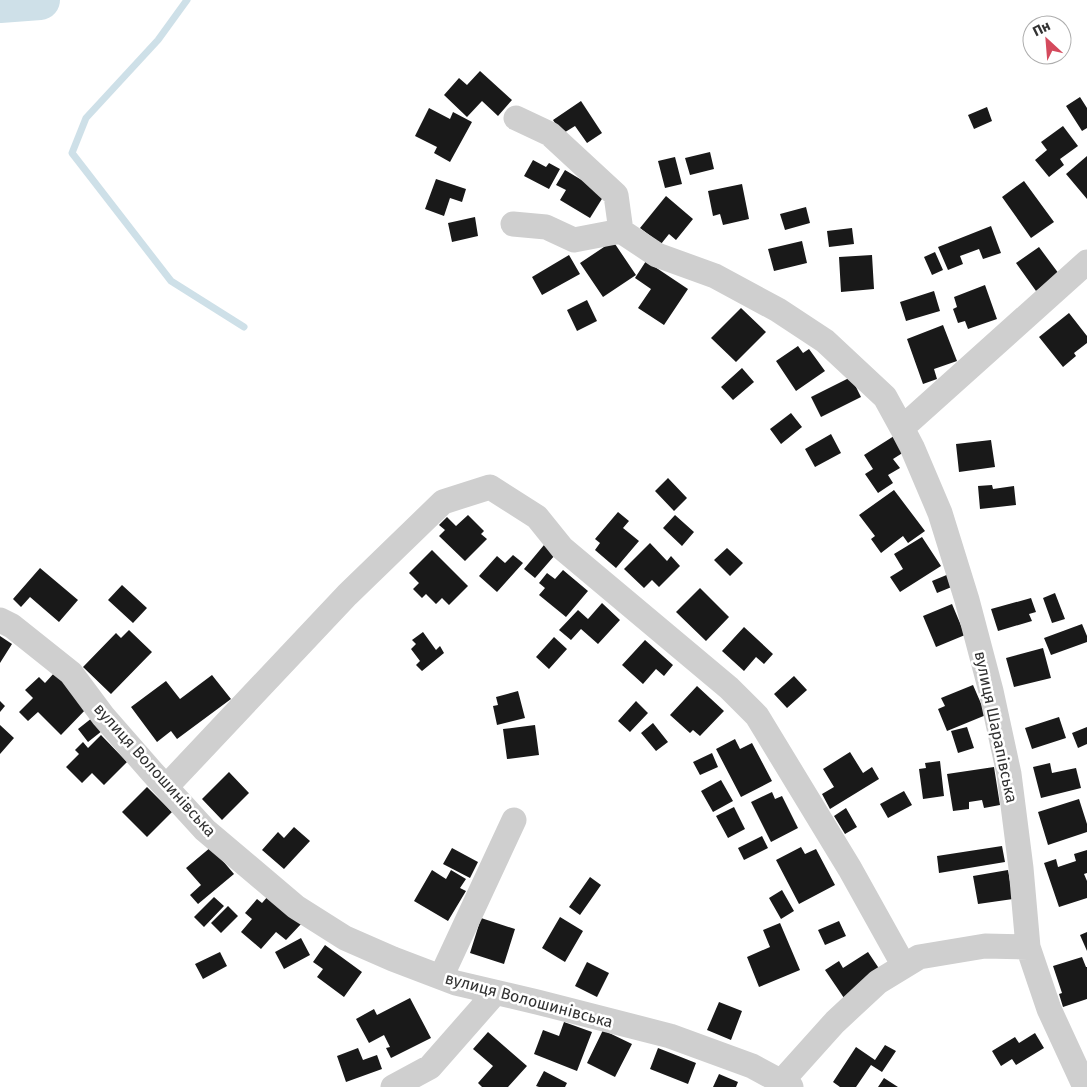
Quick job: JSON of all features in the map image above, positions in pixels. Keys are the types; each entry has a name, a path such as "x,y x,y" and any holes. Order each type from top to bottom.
{"street":[{"path":"513,224 546,227 574,240 621,231 616,195 550,134 516,118"},
{"name":"вулиця Шарапівська","path":"621,231 657,255 723,280 778,310 825,341 885,397 902,428 940,513 991,691 1009,774 1021,868 1028,947 1049,1009 1085,1087"},
{"path":"902,428 1087,262"},
{"path":"166,787 347,596 443,502 490,487 537,517 562,548 729,688 757,716 850,869 904,966"},
{"name":"вулиця Волошинівська","path":"0,620 12,626 70,673 103,716 205,830 296,907 345,938 456,983 670,1036 752,1066 786,1084"},
{"path":"441,977 514,820"},
{"path":"786,1084 835,1022 878,982 919,957 985,946 1028,947"},
{"path":"393,1087 430,1067 495,992"}],"building":[{"path":"480,71 512,100 498,116 482,101 467,117 444,95 459,78 467,85"},
{"path":"1080,97 1087,108 1087,128 1082,131 1066,106"},
{"path":"581,101 602,133 587,143 575,126 562,134 553,120"},
{"path":"987,107 992,121 974,129 968,115"},
{"path":"429,108 450,119 453,112 472,122 450,162 434,153 437,147 415,136"},
{"path":"1063,126 1078,146 1060,159 1064,165 1049,177 1035,160 1047,150 1041,142"},
{"path":"710,152 714,169 690,175 685,158"},
{"path":"1087,156 1087,199 1066,174"},
{"path":"675,157 682,184 665,188 658,161"},
{"path":"533,160 546,167 549,163 560,169 549,189 524,176"},
{"path":"565,170 605,194 590,218 560,200 566,190 556,185"},
{"path":"436,179 466,189 462,202 450,198 444,216 425,209"},
{"path":"1024,181 1054,222 1031,238 1002,197"},
{"path":"742,184 749,219 723,225 720,214 713,216 708,191"},
{"path":"666,196 693,219 676,240 669,234 661,244 640,228"},
{"path":"806,207 810,223 785,230 780,214"},
{"path":"475,217 478,236 452,242 448,223"},
{"path":"991,226 1001,253 983,259 979,249 960,256 963,264 948,270 938,247"},
{"path":"852,228 854,244 829,247 827,231"},
{"path":"613,241 636,275 603,297 580,263"},
{"path":"802,241 807,263 774,271 768,249"},
{"path":"1039,247 1059,274 1036,291 1016,263"},
{"path":"935,252 943,270 932,275 924,257"},
{"path":"569,255 580,274 542,295 532,277"},
{"path":"872,255 874,289 841,292 839,257"},
{"path":"646,261 688,289 664,325 638,308 651,289 635,278"},
{"path":"985,285 997,319 968,329 965,321 958,323 953,309 957,307 954,297"},
{"path":"934,291 940,311 906,321 900,302"},
{"path":"587,300 597,321 577,331 567,310"},
{"path":"741,308 766,332 736,362 711,338"},
{"path":"1069,313 1087,336 1087,343 1074,353 1076,356 1063,367 1039,337"},
{"path":"943,325 957,361 934,369 937,379 923,384 907,339"},
{"path":"798,346 803,353 809,349 825,371 796,391 776,361"},
{"path":"742,368 754,382 733,400 721,387"},
{"path":"851,377 861,397 821,417 811,397"},
{"path":"791,413 802,427 781,444 770,429"},
{"path":"831,434 841,453 815,467 805,449"},
{"path":"894,436 904,452 893,459 900,468 888,475 893,483 878,493 865,474 873,469 864,455"},
{"path":"991,440 995,467 959,472 956,444"},
{"path":"668,478 687,498 674,511 655,491"},
{"path":"992,485 993,489 1014,486 1016,505 980,509 978,486"},
{"path":"894,490 925,531 908,543 903,536 881,553 871,539 875,536 859,515"},
{"path":"618,512 629,521 623,528 639,541 616,568 595,550 600,543 595,539"},
{"path":"468,515 484,531 481,534 487,539 465,561 439,536 445,530 439,525 447,517 456,526"},
{"path":"675,515 694,532 682,546 663,528"},
{"path":"922,537 941,566 900,592 890,577 903,569 894,554"},
{"path":"650,543 667,561 671,556 680,566 659,587 652,580 644,588 624,569"},
{"path":"544,545 555,555 535,578 524,569"},
{"path":"727,548 743,563 730,576 714,560"},
{"path":"432,550 468,586 449,605 442,598 436,604 426,594 422,598 413,589 419,583 409,573"},
{"path":"513,555 523,563 497,592 479,576 497,556 505,563"},
{"path":"40,568 78,600 59,622 30,597 21,607 13,599"},
{"path":"563,570 588,591 566,617 539,595 545,588 539,583 547,573 555,579"},
{"path":"949,574 954,586 937,593 932,581"},
{"path":"122,585 147,608 133,623 108,600"},
{"path":"700,588 729,617 706,641 676,612"},
{"path":"1055,593 1065,619 1052,623 1043,598"},
{"path":"1031,598 1036,612 1029,614 1032,621 998,631 991,609"},
{"path":"602,603 620,620 598,644 581,629 571,640 559,630 578,610 588,619"},
{"path":"952,604 965,635 936,647 923,616"},
{"path":"1082,624 1087,636 1087,642 1051,655 1044,638"},
{"path":"744,627 773,654 764,664 756,657 744,671 722,651"},
{"path":"129,630 152,652 111,694 83,667 116,633 121,638"},
{"path":"423,632 436,650 440,646 444,653 422,671 416,665 420,661 411,649 416,644 412,640"},
{"path":"0,636 12,644 0,663"},
{"path":"554,637 567,649 549,669 536,657"},
{"path":"645,640 673,665 664,676 656,669 643,684 622,665"},
{"path":"1043,648 1051,678 1014,687 1006,658"},
{"path":"55,672 89,706 61,735 38,712 28,721 19,712 33,698 25,690 39,677 45,683"},
{"path":"212,675 231,699 177,739 171,731 157,742 131,707 166,681 180,699"},
{"path":"794,676 807,690 787,708 774,694"},
{"path":"973,685 986,715 947,731 938,709 945,706 941,698"},
{"path":"697,686 724,711 700,736 693,730 690,733 670,715"},
{"path":"518,691 525,718 497,725 493,706 498,705 496,697"},
{"path":"0,701 5,706 0,712"},
{"path":"636,701 648,713 630,732 618,721"},
{"path":"97,714 107,727 88,742 78,729"},
{"path":"1059,717 1066,738 1032,749 1025,728"},
{"path":"653,723 668,742 656,751 641,733"},
{"path":"0,725 14,738 0,754"},
{"path":"535,725 539,755 507,759 503,729"},
{"path":"967,727 974,748 958,753 951,731"},
{"path":"1087,727 1087,744 1078,748 1072,733"},
{"path":"101,735 127,762 104,785 92,773 82,783 66,767 79,754 75,750 83,742 88,748"},
{"path":"735,739 740,749 752,743 772,781 741,797 716,749"},
{"path":"850,752 863,773 872,767 879,779 830,809 822,794 834,787 823,769"},
{"path":"712,753 718,767 700,775 693,762"},
{"path":"940,761 944,796 923,799 919,769 926,768 925,763"},
{"path":"1050,763 1052,773 1076,768 1081,788 1041,798 1033,767"},
{"path":"994,767 1000,805 984,808 982,800 969,802 969,809 953,811 947,774"},
{"path":"229,772 249,793 222,820 202,799"},
{"path":"721,780 733,801 713,812 701,791"},
{"path":"147,787 172,812 147,837 122,812"},
{"path":"904,791 912,805 888,818 880,804"},
{"path":"772,792 775,799 782,796 798,828 771,842 751,802"},
{"path":"1079,799 1087,824 1087,832 1048,845 1038,812"},
{"path":"734,807 745,829 728,838 716,816"},
{"path":"846,808 857,827 845,834 834,816"},
{"path":"294,827 310,841 284,869 262,850 278,832 284,838"},
{"path":"762,836 768,848 744,860 738,848"},
{"path":"1002,846 1005,862 939,873 937,856"},
{"path":"211,847 234,874 198,904 190,895 201,885 186,868"},
{"path":"801,847 805,854 816,849 835,885 799,904 776,860"},
{"path":"452,848 478,862 470,878 443,864"},
{"path":"1087,850 1087,873 1084,874 1087,881 1087,898 1059,907 1044,863 1056,859 1058,867 1076,861 1074,854"},
{"path":"432,870 446,879 451,870 466,879 460,888 466,891 448,921 414,901"},
{"path":"1008,870 1013,899 978,904 973,876"},
{"path":"590,877 601,885 580,915 569,907"},
{"path":"782,890 794,911 781,919 769,898"},
{"path":"269,895 302,923 286,940 276,932 261,949 241,932 252,919 245,913 257,899 262,903"},
{"path":"214,897 224,906 204,927 194,917"},
{"path":"228,906 238,916 221,933 211,923"},
{"path":"560,917 583,931 565,962 542,948"},
{"path":"481,918 515,929 504,964 470,953"},
{"path":"839,921 846,936 825,945 818,930"},
{"path":"780,923 800,970 759,987 747,957 770,947 763,930"},
{"path":"1087,932 1087,951 1080,935"},
{"path":"301,938 310,955 284,969 275,952"},
{"path":"325,945 362,972 344,997 317,977 323,969 313,962"},
{"path":"220,952 227,966 203,979 195,964"},
{"path":"868,952 882,973 844,998 825,970 839,961 843,968"},
{"path":"1082,957 1087,967 1087,999 1063,1007 1059,994 1062,993 1053,966"},
{"path":"587,962 609,973 597,997 575,986"},
{"path":"410,998 431,1038 391,1058 386,1048 390,1047 384,1035 369,1043 356,1019 374,1009 377,1015"},
{"path":"719,1002 742,1011 731,1040 707,1030"},
{"path":"564,1022 592,1032 577,1071 534,1054 543,1030 559,1036"},
{"path":"603,1030 632,1044 615,1077 587,1063"},
{"path":"488,1032 527,1066 508,1087 482,1087 478,1083 493,1066 473,1049"},
{"path":"1035,1033 1044,1048 1016,1065 1012,1059 1001,1066 992,1051 1015,1037 1019,1043"},
{"path":"885,1045 896,1051 882,1072 871,1065 856,1087 840,1087 833,1082 856,1047 875,1060"},
{"path":"358,1048 363,1060 377,1055 382,1069 346,1082 337,1056"},
{"path":"658,1048 696,1063 688,1084 650,1069"},
{"path":"544,1071 567,1083 565,1087 536,1086"},
{"path":"719,1074 738,1082 736,1087 713,1087"},
{"path":"884,1078 898,1087 878,1087"}],"waterway":[{"path":"0,3 40,0"},
{"path":"187,0 158,40 86,118 72,153 171,281 244,327"}]}
